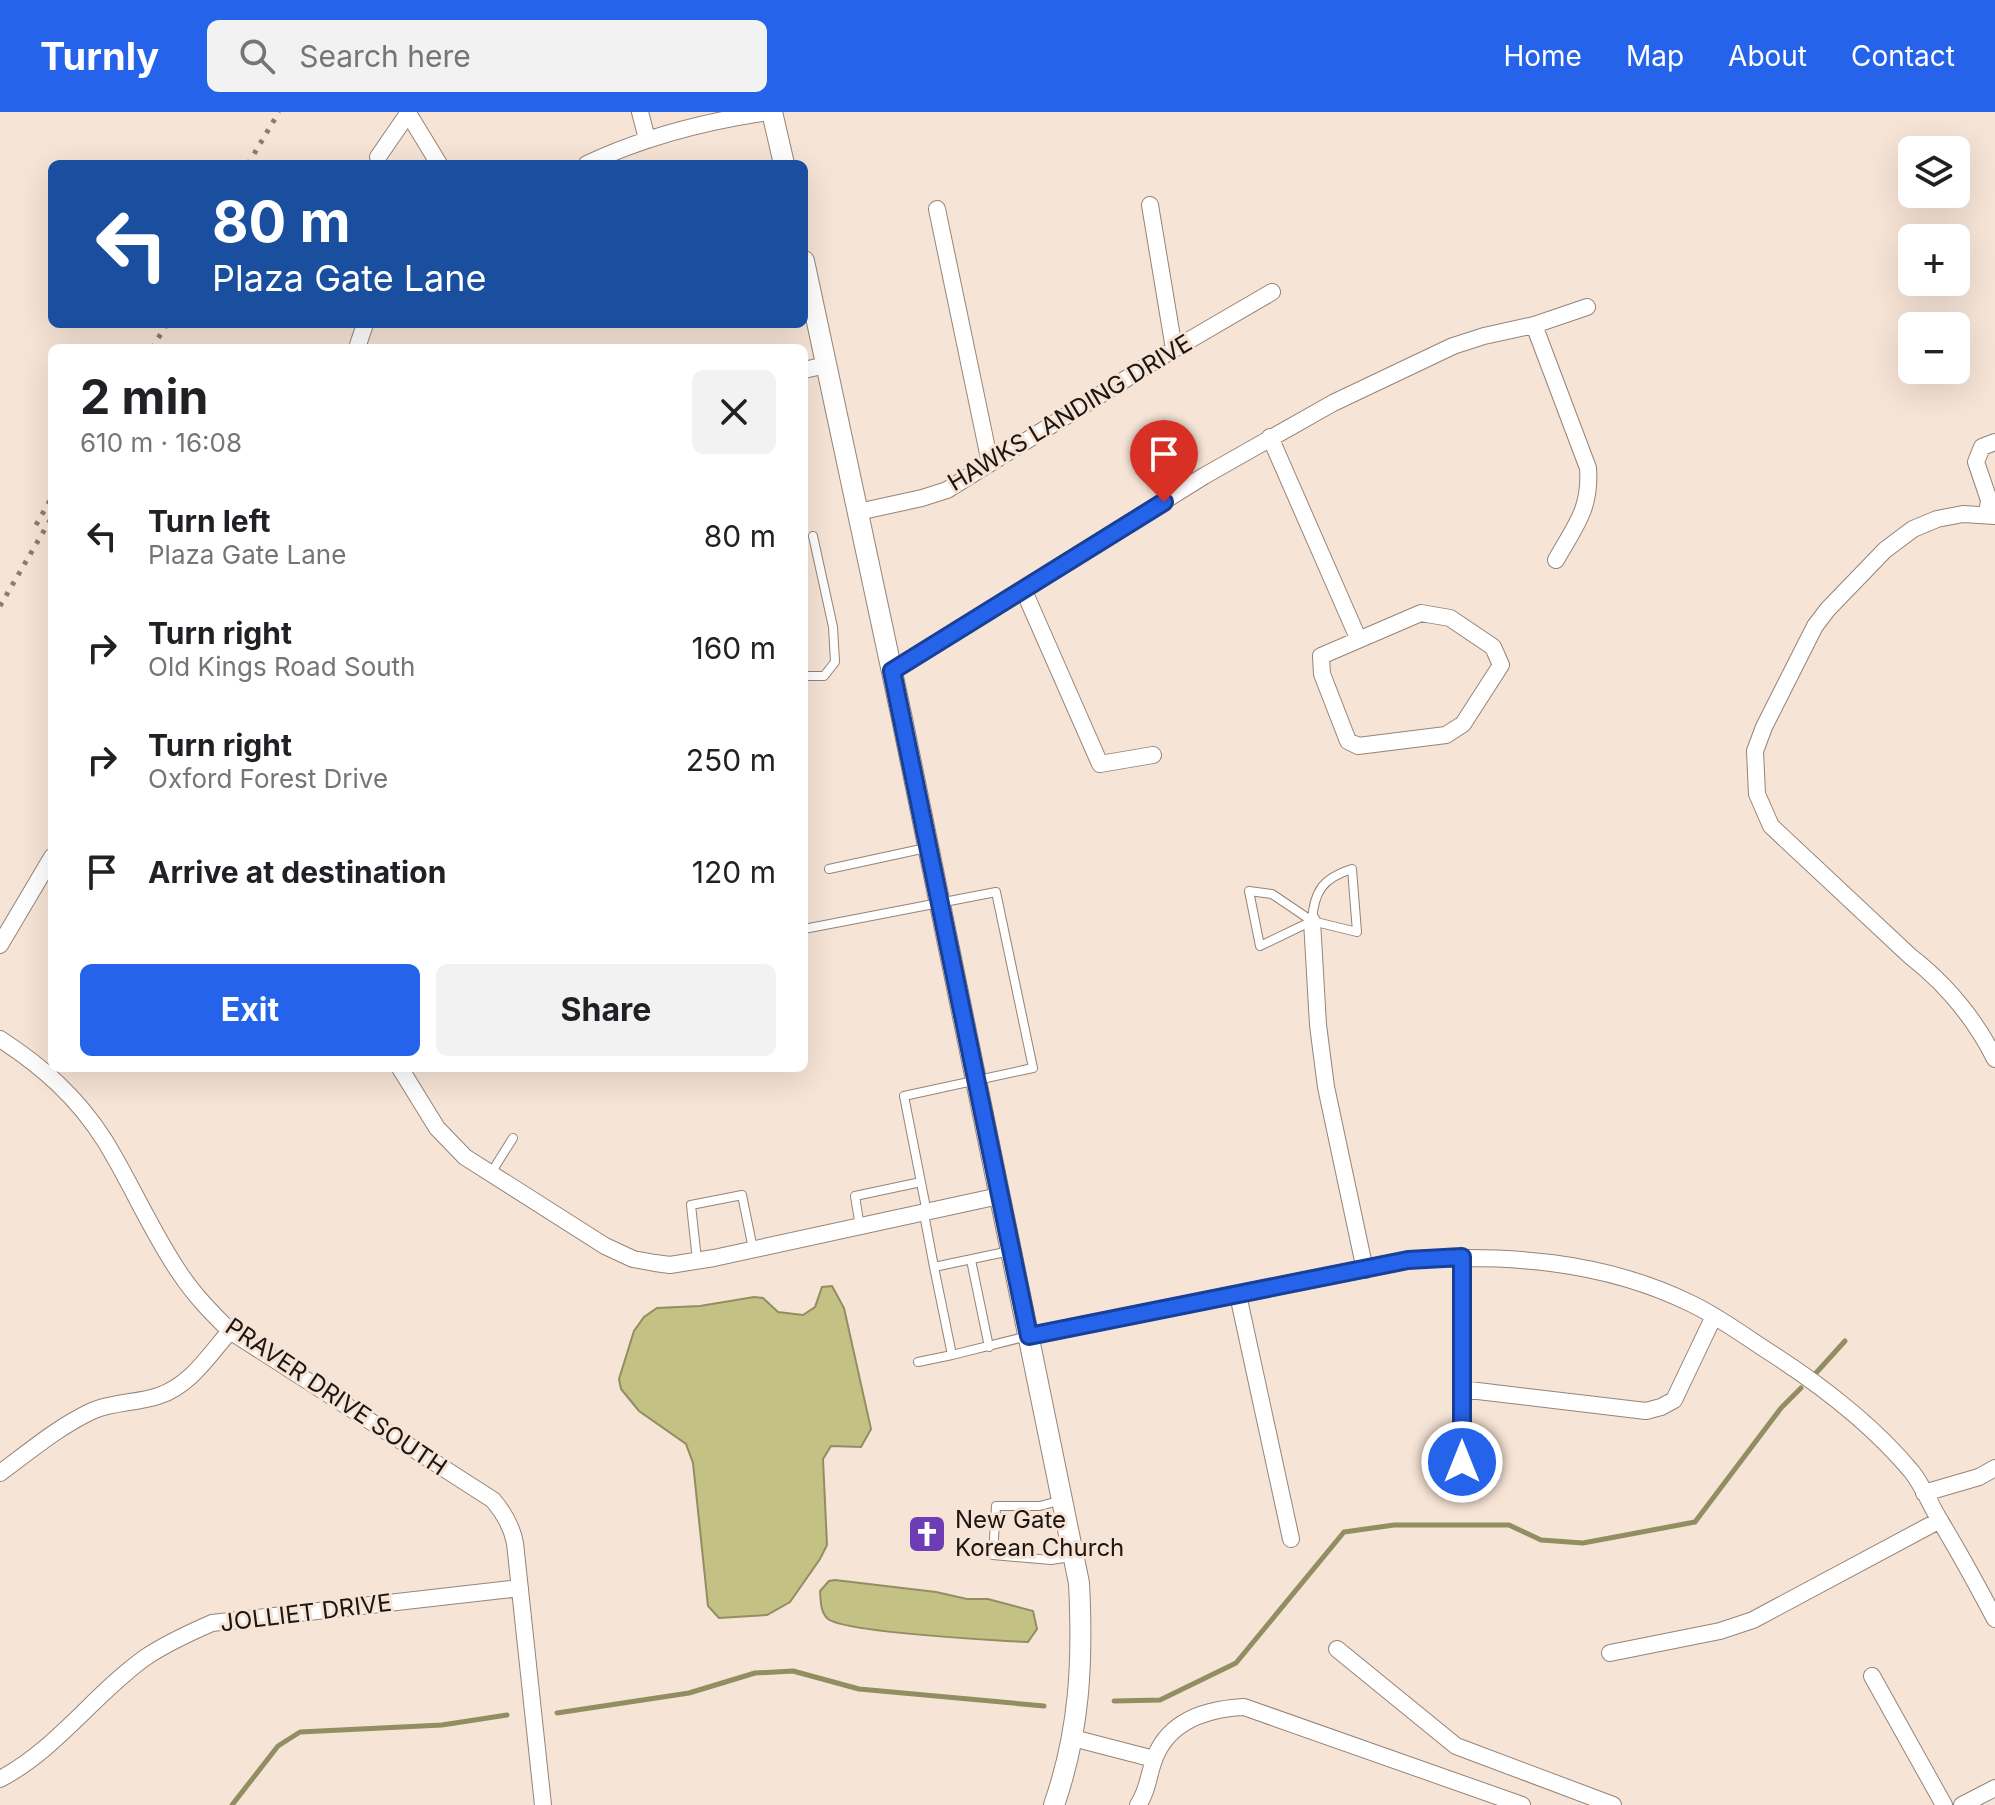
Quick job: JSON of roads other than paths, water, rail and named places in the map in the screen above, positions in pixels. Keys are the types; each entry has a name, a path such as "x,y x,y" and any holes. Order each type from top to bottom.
{"street":[{"path":"640,112 647,139"},
{"path":"595,160 647,139 740,116 771,112 783,160"},
{"path":"378,157 408,113 437,160"},
{"path":"1150,205 1174,349"},
{"path":"937,209 990,463"},
{"path":"808,280 892,671 1079,1583 1082,1646 1078,1710 1054,1805"},
{"name":"HAWKS LANDING DRIVE","path":"858,512 947,490 1272,292"},
{"path":"892,671 1270,437 1394,372 1453,346 1534,325 1587,307"},
{"path":"1534,325 1588,468 1590,492 1584,511 1556,560"},
{"path":"808,369 826,365"},
{"path":"1270,437 1358,638"},
{"path":"1995,442 1982,447 1976,462 1992,507 1937,519 1913,529 1885,550 1828,609 1808,638 1764,727 1755,751 1754,777 1757,794 1771,826 1929,971 1973,1020 1995,1059"},
{"path":"1024,591 1100,764 1153,755"},
{"path":"1421,613 1450,618 1493,647 1501,665 1463,724 1446,735 1358,746 1348,741 1322,674 1321,656 1358,638 1421,613"},
{"path":"0,945 48,864"},
{"path":"1312,921 1318,1025 1326,1087 1365,1270"},
{"name":"PRAVER DRIVE SOUTH","path":"0,1039 39,1065 74,1100 104,1140 182,1278 230,1331 493,1500 513,1532 543,1805"},
{"path":"402,1072 437,1128 465,1157 633,1259 670,1265 697,1261 999,1196"},
{"path":"1462,1257 1462,1487"},
{"path":"1029,1336 1408,1260 1513,1258 1592,1271 1668,1294 1714,1316 1812,1380 1868,1425 1913,1474 1964,1559 1995,1619"},
{"path":"1238,1295 1291,1539"},
{"path":"1461,1389 1646,1411 1661,1407 1674,1400 1714,1316"},
{"path":"0,1473 74,1420 97,1409 171,1391 189,1378 230,1331"},
{"path":"1924,1493 1979,1477 1995,1468"},
{"path":"1610,1653 1720,1631 1753,1620 1940,1520"},
{"name":"JOLLIET DRIVE","path":"0,1779 60,1735 145,1658 176,1639 212,1623 520,1588"},
{"path":"1337,1649 1456,1746 1613,1805"},
{"path":"1872,1676 1944,1805"},
{"path":"1138,1805 1146,1791 1154,1759 1174,1732 1199,1713 1244,1707 1522,1805"},
{"path":"1073,1738 1154,1759"},
{"path":"1962,1805 1995,1788"}],"lane":[{"path":"808,676 824,676 835,662 833,627 813,536"},
{"path":"829,869 927,847"},
{"path":"1312,921 1260,946 1249,891 1272,894 1312,921 1357,932 1352,869 1332,875 1314,898 1312,921"},
{"path":"808,928 996,892 1033,1068 904,1096 952,1355"},
{"path":"491,1173 513,1138"},
{"path":"861,1227 855,1196 921,1182"},
{"path":"697,1261 691,1205 742,1195 753,1250"},
{"path":"934,1267 1011,1251"},
{"path":"971,1260 989,1347"},
{"path":"918,1362 1029,1336"},
{"path":"1063,1500 1040,1506 996,1506 993,1555 1051,1560 1074,1557"}],"waterway":[{"path":"1816,1373 1845,1341"},
{"path":"1114,1701 1160,1700 1236,1663 1344,1532 1394,1525 1509,1525 1541,1540 1583,1543 1695,1522 1781,1408 1801,1388"},
{"path":"557,1713 689,1693 755,1673 793,1671 859,1689 1044,1706"},
{"path":"232,1805 278,1746 300,1732 442,1725 507,1715"}],"railway":[{"path":"250,160 279,112"},
{"path":"154,344 164,328"},
{"path":"36,525 48,504"},
{"path":"0,606 48,524"}],"place":[{"name":"New Gate Korean Church","path":"927,1534"}]}
